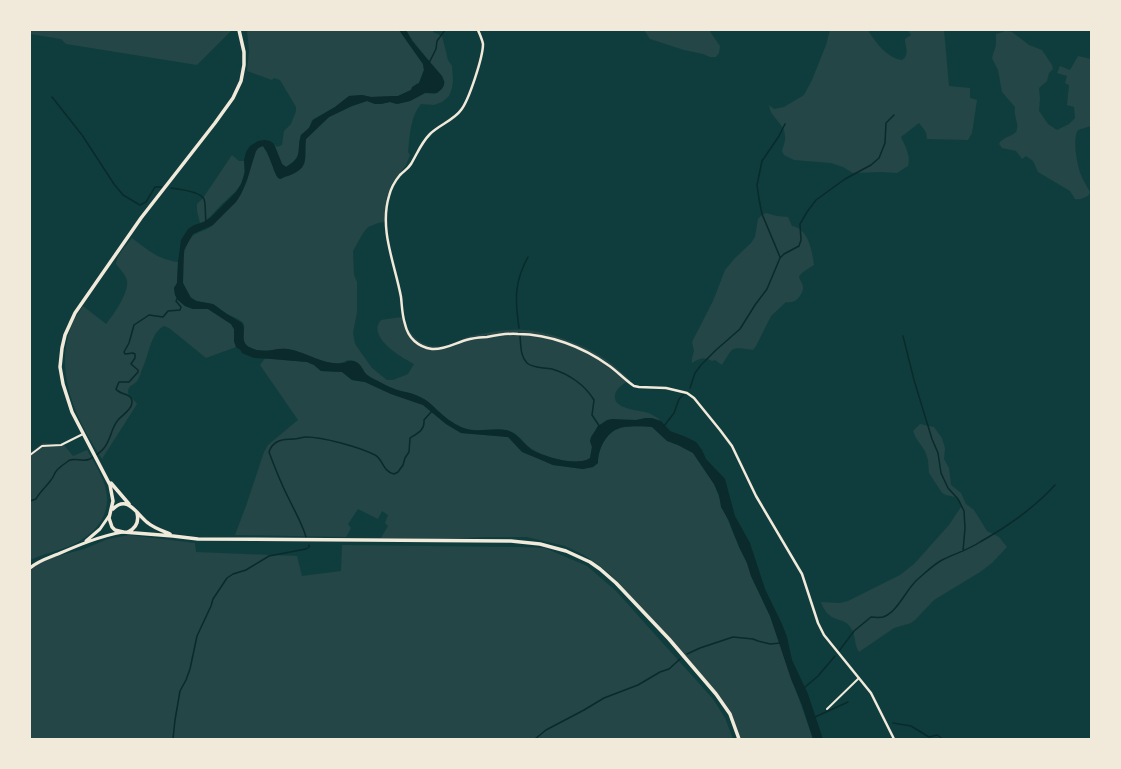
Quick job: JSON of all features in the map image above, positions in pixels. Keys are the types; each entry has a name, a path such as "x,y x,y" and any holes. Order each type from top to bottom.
{"main road":[{"path":"173,536 149,524 136,512 108,479 72,412 63,384 60,367 62,348 64,335 75,313 103,272 141,218 233,98 241,81 244,65 244,52 239,30"},
{"path":"108,479 112,493 111,512 109,518 115,530 125,532 190,539 215,540 511,541 540,544 574,554 600,569 616,583 669,639 724,704 734,723 739,739"},
{"path":"81,544 100,529 111,512 118,505 130,505"},
{"path":"30,568 40,561 81,544 102,537 125,532 134,528 137,522 136,512"}],"street":[{"path":"478,30 482,39 482,53 468,96 462,109 424,140 411,164 395,182 391,189 387,206 386,230 405,325 408,332 418,344 438,349 469,340 504,334 527,334 554,340 573,346 592,355 608,365 634,386 666,388 682,391 690,395 732,446 756,496 802,574 818,623 824,635 871,693 894,739"},
{"path":"30,455 42,446 61,445 83,434"},
{"path":"827,709 859,678"}],"shaded area":[{"path":"30,30 232,30 197,65 66,44 61,39 30,34"},
{"path":"247,30 399,30 423,64 424,70 419,83 416,84 411,90 398,96 349,96 335,107 312,120 309,128 301,135 297,157 286,167 282,164 274,144 277,147 282,145 284,131 291,124 296,107 280,80 274,78 272,80 247,71 249,51"},
{"path":"399,30 406,30 412,41 442,76 444,86 437,93 425,93 410,101 397,104 390,102 375,104 367,101 352,106 329,117 306,139 304,165 294,174 280,179 276,175 263,146 258,148 247,180 236,202 213,225 193,234 184,250 183,283 191,298 196,301 213,304 242,323 244,329 244,342 246,345 255,350 264,351 287,349 333,363 344,363 350,360 357,362 370,377 395,389 423,398 440,413 461,427 472,430 500,429 510,431 532,450 553,458 578,462 585,461 590,458 592,447 590,441 591,437 598,426 607,420 612,419 636,420 652,418 661,421 670,431 696,442 706,459 725,479 735,516 750,543 765,589 782,624 787,637 792,660 808,694 823,739 813,739 770,616 751,576 729,521 721,507 719,495 714,484 693,453 667,441 652,427 626,427 615,430 607,437 599,452 598,463 593,467 583,469 553,465 522,452 508,437 461,433 446,424 423,405 391,394 365,382 352,380 342,372 321,371 314,365 307,362 272,359 260,354 245,353 236,347 234,341 234,329 231,324 208,309 193,309 185,306 175,295 174,288 177,283 181,240 188,229 210,218 236,192 241,184 245,172 244,160 246,152 250,146 258,141 270,141 274,144 282,164 286,167 297,157 301,135 309,128 313,120 335,107 349,96 398,96 411,90 412,87 419,83 424,70 423,64"},
{"path":"406,30 433,30 433,32 442,36 448,60 452,66 452,88 449,96 442,102 434,105 421,104 417,109 410,133 408,152 410,155 406,165 391,185 386,200 386,222 368,227 353,251 354,275 357,282 357,312 353,333 355,344 372,368 387,380 393,380 408,374 414,364 394,352 382,340 378,333 378,327 381,320 402,317 414,337 425,344 432,346 451,344 471,336 498,331 525,330 545,333 577,344 608,361 631,381 622,385 617,390 615,397 616,402 630,409 649,413 661,421 646,418 622,420 598,426 590,441 592,447 590,458 585,461 578,462 552,458 532,449 511,431 476,431 460,427 454,424 424,399 417,395 382,384 348,360 341,363 334,363 318,360 288,349 257,351 252,349 245,343 243,337 244,325 241,321 210,303 194,300 188,293 183,283 184,256 187,243 193,235 213,225 218,218 238,199 246,182 254,155 259,148 263,146 272,162 274,171 281,179 304,164 306,139 329,117 352,106 367,101 375,104 390,102 397,104 410,101 425,93 435,94 443,87 445,82"},
{"path":"644,30 709,30 720,46 719,53 716,57 710,57 684,50 650,39"},
{"path":"830,30 868,30 886,53 902,60 906,56 905,39 911,35 908,30 944,30 949,86 970,88 970,98 977,100 972,133 968,140 927,139 926,132 919,123 901,137 907,151 909,162 908,166 897,173 853,173 843,167 831,163 794,160 784,155 782,151 785,140 784,131 772,114 769,105 774,109 784,107 804,95 812,80 826,45"},
{"path":"1006,31 1012,32 1029,45 1042,50 1052,65 1053,69 1049,73 1047,81 1039,88 1039,111 1048,124 1057,130 1069,124 1075,118 1074,107 1067,105 1069,85 1065,83 1067,76 1057,73 1060,66 1070,70 1078,56 1091,59 1091,126 1078,130 1075,139 1079,171 1090,192 1089,195 1084,198 1075,199 1070,191 1038,172 1033,161 1026,156 1022,159 1016,151 1002,148 999,144 1002,140 1016,132 1017,129 1015,107 1002,92 998,70 992,58 996,45 996,34"},
{"path":"232,155 239,161 244,161 244,177 242,182 236,191 211,216 200,223 197,204 203,198"},
{"path":"766,213 788,217 792,226 802,231 809,241 814,265 799,276 803,287 801,295 795,301 786,302 771,316 753,350 740,348 733,349 722,365 715,360 712,361 704,359 697,360 692,363 694,351 692,342 713,301 725,270 751,243 755,237 758,219"},
{"path":"132,238 158,256 178,262 177,283 174,288 175,295 178,300 185,306 193,309 208,309 231,324 234,329 234,341 236,347 206,358 169,328 164,326 160,329 153,338 138,379 130,386 128,390 129,395 137,404 102,459 92,444 76,411 70,394 66,376 65,358 67,340 73,322 83,306 106,324 117,309 126,291 127,280 116,264 122,250"},
{"path":"266,357 272,359 307,362 314,365 321,371 342,372 352,380 365,382 391,394 423,405 446,424 461,433 508,437 553,465 583,469 593,467 598,463 599,452 607,437 615,430 626,427 652,427 672,443 693,453 714,484 751,576 770,616 813,739 740,739 732,715 643,609 612,576 601,567 584,555 565,546 527,537 438,539 381,538 388,526 385,523 388,515 382,511 378,519 358,509 348,524 351,528 346,537 235,535 264,452 268,445 298,420 260,365"},
{"path":"920,424 934,427 942,438 945,448 944,459 949,468 951,485 961,493 966,504 974,510 987,531 999,537 1007,547 992,563 980,572 934,600 911,623 894,628 859,652 856,646 854,634 848,624 828,614 821,602 840,603 848,601 900,575 914,564 949,525 961,507 961,503 957,498 942,493 929,473 928,460 925,451 913,431"},
{"path":"43,443 64,445 73,456 87,450 101,476 107,493 107,502 101,521 87,536 70,546 30,560 30,453"},
{"path":"129,535 195,543 196,552 297,556 302,576 341,571 342,545 545,548 587,566 616,591 713,699 725,718 733,739 30,739 30,567 54,557 84,549 108,539"}],"waterway":[{"path":"429,63 436,49 437,41 445,30"},
{"path":"52,97 82,135 114,184 123,195 140,205 146,202 155,187 162,187"},
{"path":"690,388 695,373 701,365 740,329 767,289 780,258 784,254 799,246 801,240 800,224 816,200 845,179 871,165 879,158 885,143 886,123 894,115"},
{"path":"780,257 762,214 757,185 762,161 779,136 785,124"},
{"path":"171,188 189,191 202,196 205,201 206,222"},
{"path":"519,328 516,300 518,283 523,266 528,257"},
{"path":"30,501 36,499 52,479 56,471 69,460 90,459 100,452 106,445 116,423 132,404 131,398 128,395 116,389 119,382 129,382 138,372 138,370 131,364 135,358 135,354 125,354 124,352 129,343 134,325 149,315 163,317 168,311 180,310 181,307 176,301 178,297"},
{"path":"520,336 522,354 527,363 539,368 552,369 564,374 576,381 586,390 594,400 592,415 600,427"},
{"path":"903,336 914,380 932,439 938,453 941,473 948,488 958,499 964,511 965,528 963,551"},
{"path":"245,350 255,354 271,355"},
{"path":"664,426 674,413 679,399 685,393"},
{"path":"306,537 269,452 273,445 282,440 304,437 313,437 341,443 375,455 380,459 385,468 394,474 398,472 403,465 409,452 410,438 422,429 424,420 432,411"},
{"path":"839,651 854,631 871,617 883,617 893,610 914,583 932,567 942,560 966,550 999,530 1029,509 1055,485"},
{"path":"173,739 180,691 190,669 197,636 213,599 227,578 233,574 246,570 269,556 306,549 309,545"},
{"path":"687,654 733,637 753,639 770,644 781,643"},
{"path":"804,688 818,676 835,656"},
{"path":"535,739 546,730 604,698 638,685 660,672 669,669 680,659"},
{"path":"815,717 848,702"},
{"path":"893,723 911,726 929,737 937,735 943,739"}]}
